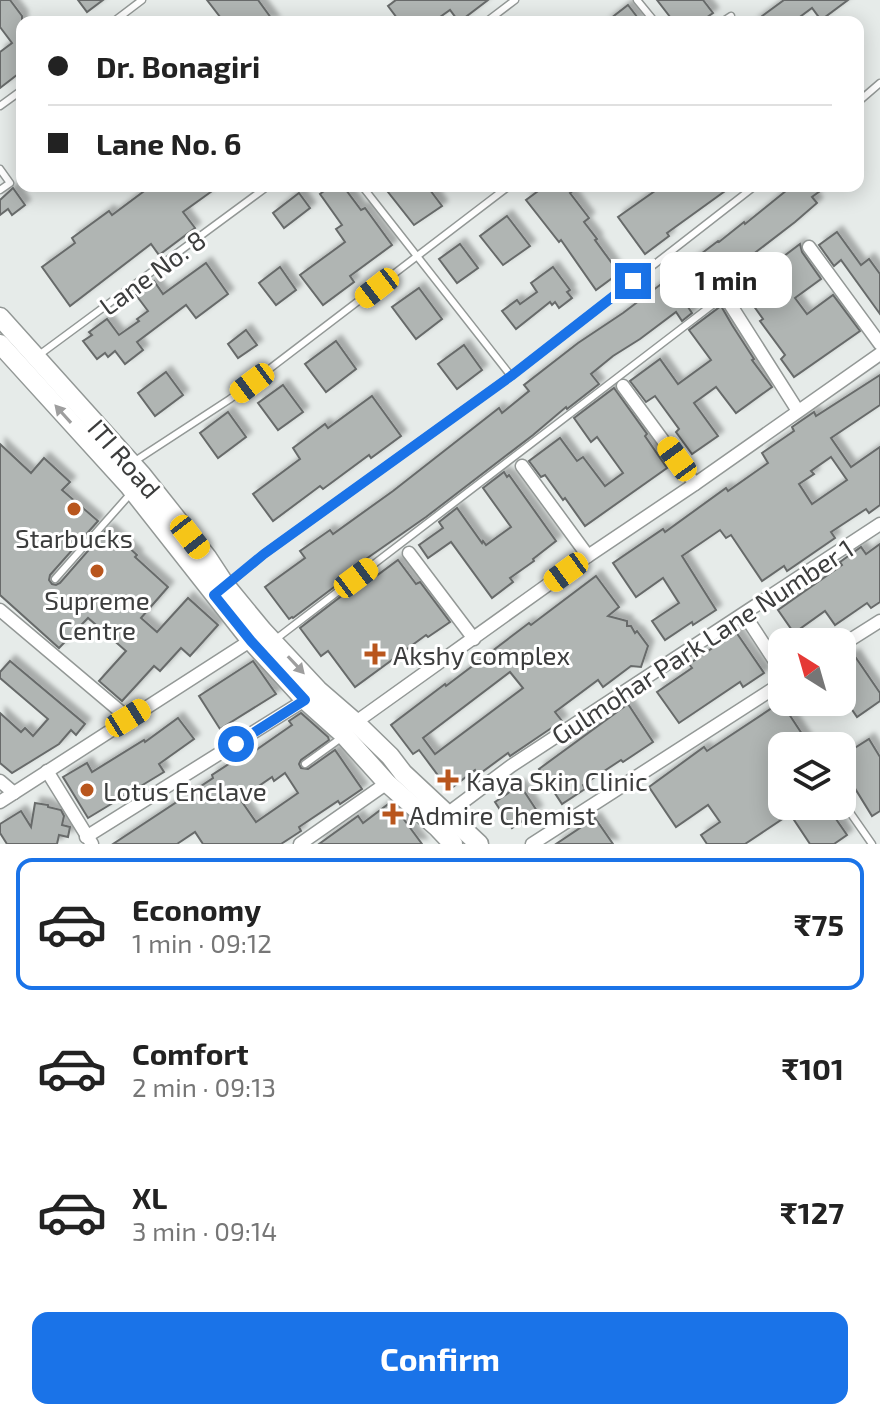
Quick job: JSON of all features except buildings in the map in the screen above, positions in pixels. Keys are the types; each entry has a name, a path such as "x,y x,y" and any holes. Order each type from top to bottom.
{"main road":[{"name":"ITI Road","path":"0,317 6,347 263,638 318,690 387,783 453,844"},
{"name":"ITI Road","path":"6,347 36,357 132,463 207,557 220,590"},
{"name":"ITI Road","path":"263,638 305,700 390,756 403,773 479,844"}],"street":[{"path":"809,247 880,344"},
{"path":"725,302 798,411"},
{"path":"347,730 588,556 880,354"},
{"path":"623,386 695,484"},
{"path":"522,466 588,556"},
{"name":"Gulmohar Park Lane Number 1","path":"447,814 511,766 880,524"},
{"path":"409,553 474,639"},
{"path":"0,610 128,718"},
{"path":"744,614 768,651"},
{"path":"856,636 880,621"},
{"path":"0,802 128,718 263,638"},
{"path":"532,844 768,692"},
{"path":"47,771 89,840 305,700"},
{"path":"0,781 14,793"},
{"path":"300,844 387,783"}],"lane":[{"path":"121,16 142,0"},
{"path":"494,16 515,0"},
{"path":"637,0 650,16"},
{"path":"864,97 880,83"},
{"path":"0,169 10,183 0,190"},
{"name":"Lane No. 8","path":"36,357 260,192"},
{"path":"367,192 511,376"},
{"path":"132,463 230,399 501,192"},
{"path":"220,590 264,554 511,376 747,192"},
{"path":"263,638 725,302"},
{"path":"55,579 133,491"},
{"path":"305,764 347,730"},
{"path":"855,820 872,844"}],"place":[{"name":"Starbucks","path":"74,509"},
{"name":"Supreme Centre","path":"97,571"},
{"name":"Akshy complex","path":"375,654"},
{"name":"Kaya Skin Clinic","path":"448,780"},
{"name":"Lotus Enclave","path":"87,790"},
{"name":"Admire Chemist","path":"393,814"}],"route":[{"path":"236,744 305,700 214,595 264,554 511,376 633,281"}]}
